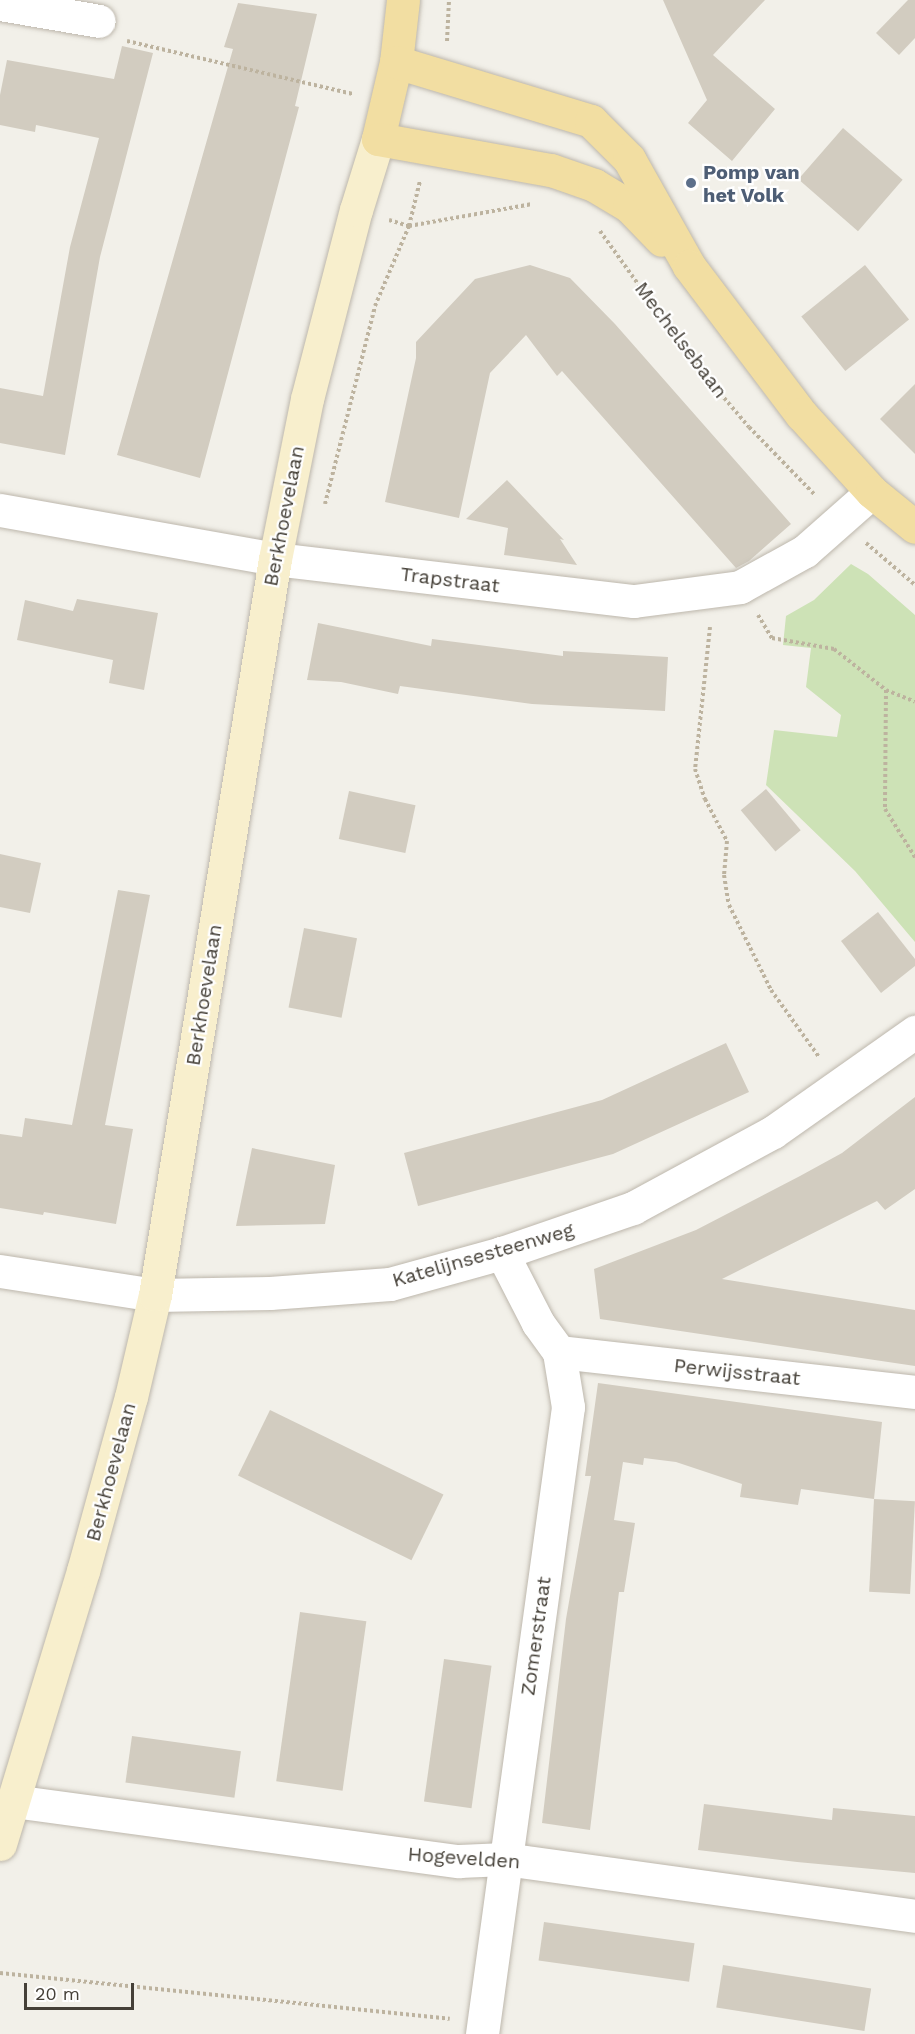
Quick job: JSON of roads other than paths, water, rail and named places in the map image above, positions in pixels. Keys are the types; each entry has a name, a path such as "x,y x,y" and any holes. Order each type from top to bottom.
{"main road":[{"path":"403,0 396,62 378,139 551,170 594,185 629,206 689,266"},
{"path":"396,62 591,121 629,159 689,266 801,414 872,492 915,526"},
{"name":"Berkhoevelaan","path":"0,1844 83,1571 132,1396 155,1295 274,559 307,399 356,210 378,139"}],"street":[{"path":"0,4 99,21"},
{"name":"Trapstraat","path":"0,510 274,559 634,601 727,589 805,551 872,492"},
{"name":"Katelijnsesteenweg","path":"0,1271 155,1295 270,1293 390,1284 502,1253 633,1208 773,1132 841,1087 915,1032"},
{"name":"Zomerstraat","path":"483,2028 568,1407 559,1352 538,1323 502,1253"},
{"name":"Perwijsstraat","path":"559,1352 915,1392"},
{"name":"Hogevelden","path":"12,1801 459,1861 505,1859 915,1916"}],"place":[{"name":"Pomp van het Volk","path":"691,183"}]}
